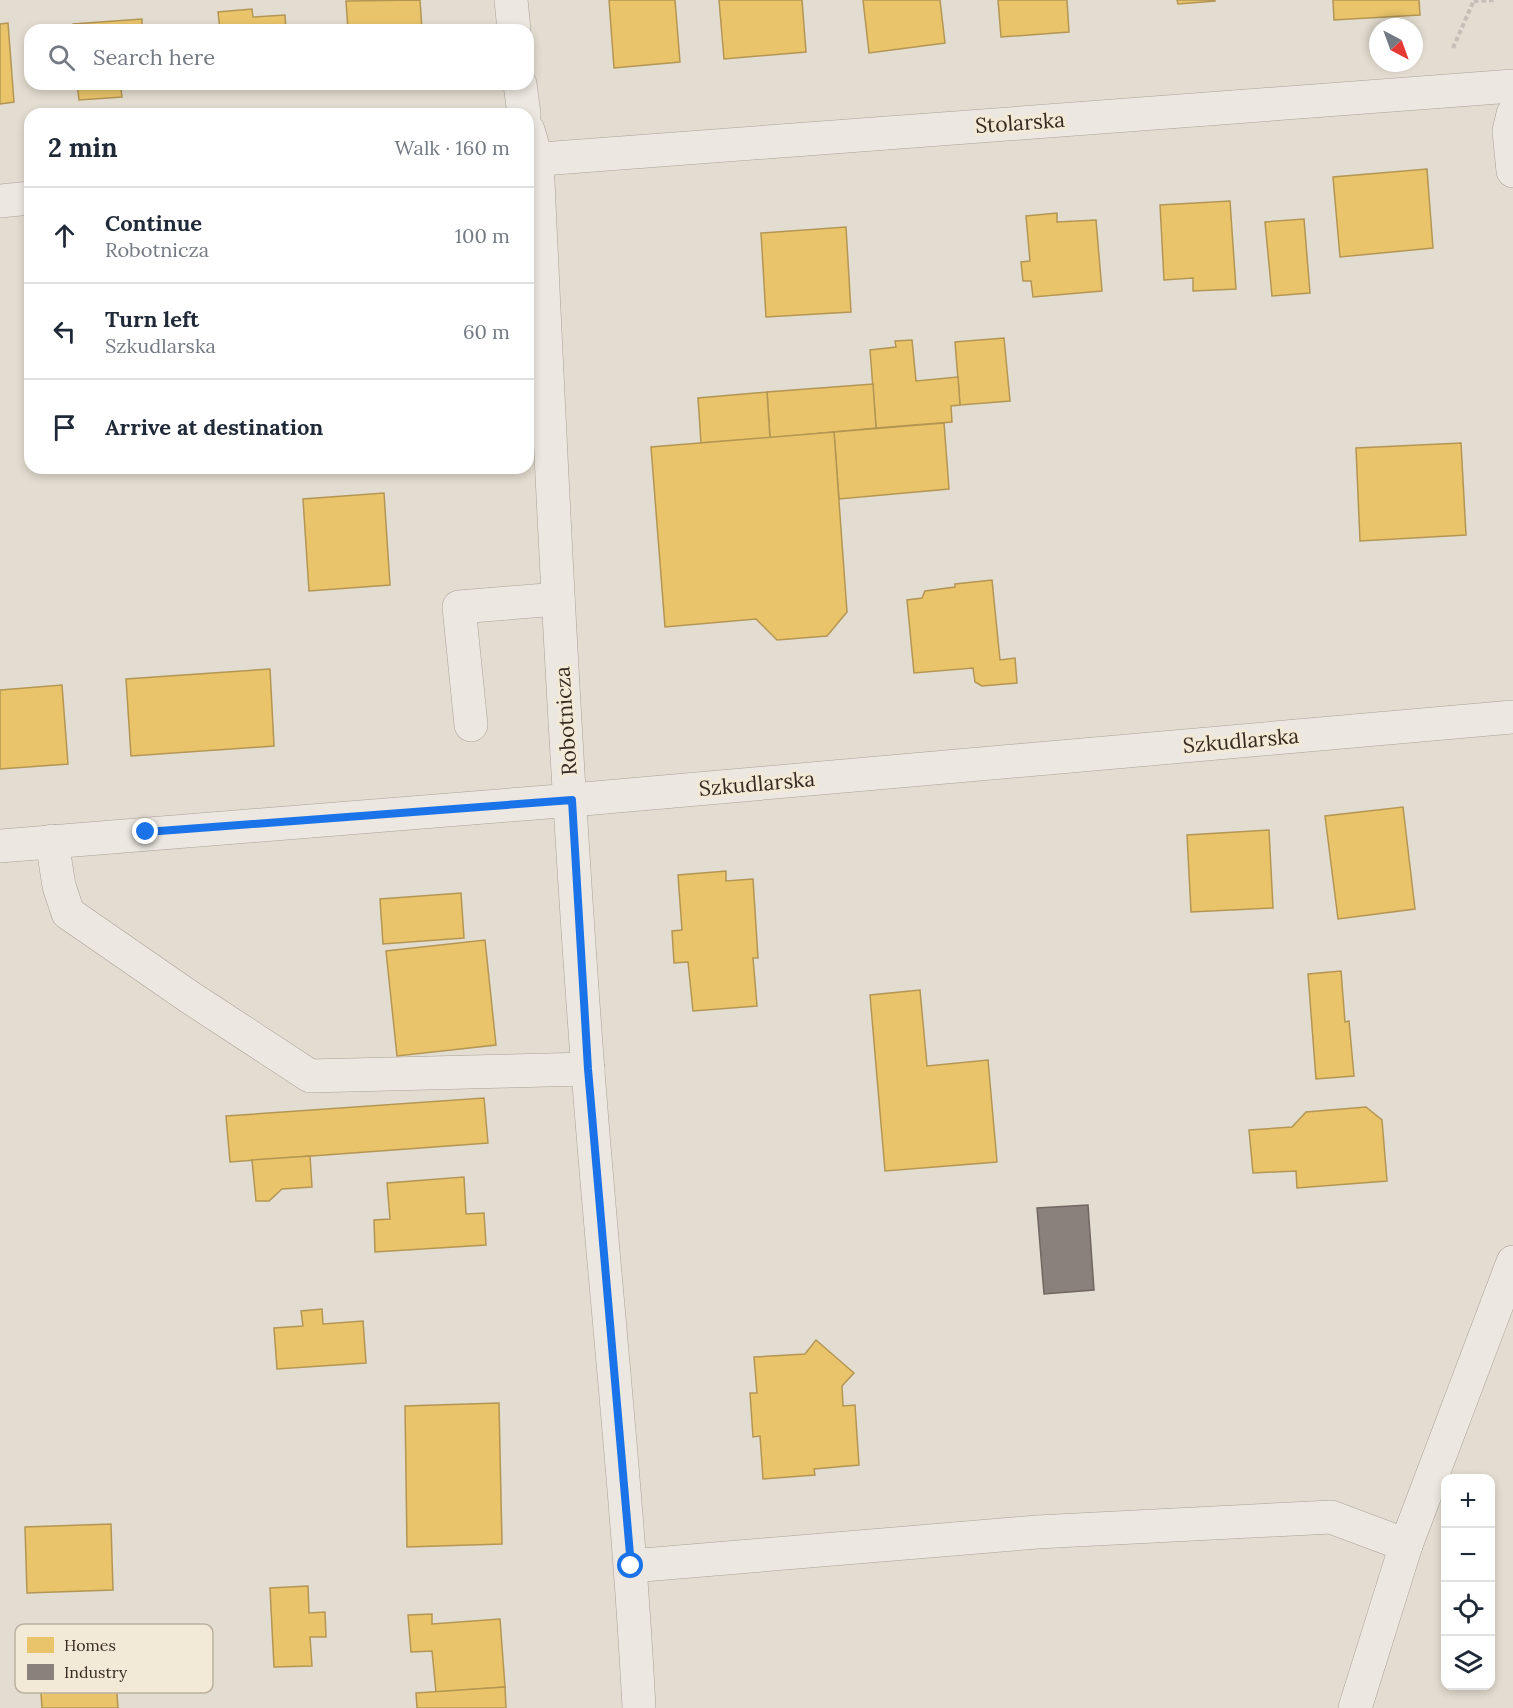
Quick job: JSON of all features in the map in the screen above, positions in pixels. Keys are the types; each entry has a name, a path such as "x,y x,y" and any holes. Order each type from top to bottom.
{"street":[{"path":"511,0 513,24"},
{"name":"Stolarska","path":"534,150 1513,86"},
{"path":"521,90 523,108"},
{"path":"1513,114 1509,131 1513,171"},
{"path":"0,201 24,199"},
{"name":"Robotnicza","path":"534,200 588,1069 631,1566 639,1708"},
{"path":"471,725 459,607 558,599"},
{"name":"Szkudlarska","path":"0,846 572,800 1513,717"},
{"path":"52,841 59,886 68,913 188,996 310,1076 588,1069"},
{"path":"1355,1708 1406,1545 1513,1262"},
{"path":"631,1566 1037,1532 1331,1517 1406,1545"}],"path":[{"path":"1446,51 1454,47 1474,1 1496,0"}],"building: Homes":[{"path":"420,0 422,24 348,24 346,1"},
{"path":"609,0 675,0 680,62 614,68"},
{"path":"719,0 802,0 806,52 724,59"},
{"path":"863,0 940,0 945,43 869,53"},
{"path":"998,0 1067,0 1069,32 1001,37"},
{"path":"1177,0 1215,0 1215,1 1178,4"},
{"path":"1333,0 1419,0 1420,15 1334,20"},
{"path":"252,9 253,17 285,15 286,24 219,24 218,12"},
{"path":"142,19 142,24 73,24"},
{"path":"8,23 14,102 0,104 0,24"},
{"path":"78,90 121,90 122,97 79,100"},
{"path":"1427,169 1433,248 1340,257 1333,177"},
{"path":"1230,201 1236,289 1193,291 1193,278 1164,280 1160,205"},
{"path":"1057,213 1057,222 1096,220 1102,291 1033,297 1031,281 1023,281 1021,262 1030,261 1026,216"},
{"path":"1304,219 1310,293 1272,296 1265,222"},
{"path":"846,227 851,312 766,317 761,233"},
{"path":"1004,338 1010,401 960,405 955,342"},
{"path":"912,340 916,381 958,377 960,405 951,406 952,422 876,428 870,350 896,347 895,341"},
{"path":"873,384 876,428 770,438 767,392"},
{"path":"767,392 770,438 701,443 698,398"},
{"path":"944,423 949,489 839,499 834,432"},
{"path":"834,432 847,612 827,636 777,640 756,619 665,627 651,447"},
{"path":"1461,443 1466,535 1360,541 1356,448"},
{"path":"384,493 390,585 309,591 303,499"},
{"path":"992,580 1000,660 1015,658 1017,683 982,686 975,682 973,668 914,673 907,600 922,598 925,591 955,587 955,584"},
{"path":"270,669 274,746 131,756 126,679"},
{"path":"62,685 68,764 0,769 0,690"},
{"path":"1403,807 1415,909 1338,919 1325,816"},
{"path":"1269,830 1273,908 1191,912 1187,835"},
{"path":"726,871 726,881 753,879 758,958 753,958 757,1006 693,1011 688,962 674,963 672,931 682,930 678,875"},
{"path":"461,893 464,938 383,944 380,899"},
{"path":"485,940 496,1045 397,1056 386,951"},
{"path":"1341,971 1345,1022 1349,1021 1354,1076 1316,1079 1308,974"},
{"path":"920,990 927,1066 988,1060 997,1162 885,1171 870,995"},
{"path":"484,1098 488,1143 230,1162 226,1116"},
{"path":"1366,1107 1382,1120 1387,1181 1297,1188 1296,1171 1253,1173 1249,1130 1292,1127 1306,1112"},
{"path":"310,1156 312,1187 282,1189 269,1201 256,1201 252,1160"},
{"path":"464,1177 466,1214 484,1213 486,1245 375,1252 374,1220 390,1219 387,1183"},
{"path":"322,1309 323,1324 363,1321 366,1363 277,1369 274,1328 303,1326 301,1311"},
{"path":"816,1340 854,1373 842,1386 843,1406 855,1405 859,1465 814,1469 815,1475 763,1479 760,1436 753,1437 750,1393 757,1393 754,1357 805,1354"},
{"path":"499,1403 502,1544 407,1547 405,1406"},
{"path":"111,1524 113,1590 27,1593 25,1527"},
{"path":"308,1586 309,1613 325,1612 326,1637 310,1637 312,1666 274,1667 270,1588"},
{"path":"432,1614 432,1624 500,1619 505,1687 436,1692 432,1651 411,1652 408,1615"},
{"path":"505,1687 506,1708 417,1708 416,1693"},
{"path":"41,1693 117,1693 118,1708 42,1708"}],"building: Industry":[{"path":"1088,1205 1094,1290 1044,1294 1037,1208"}],"route":[{"path":"146,832 572,800 588,1069 631,1566"}]}
